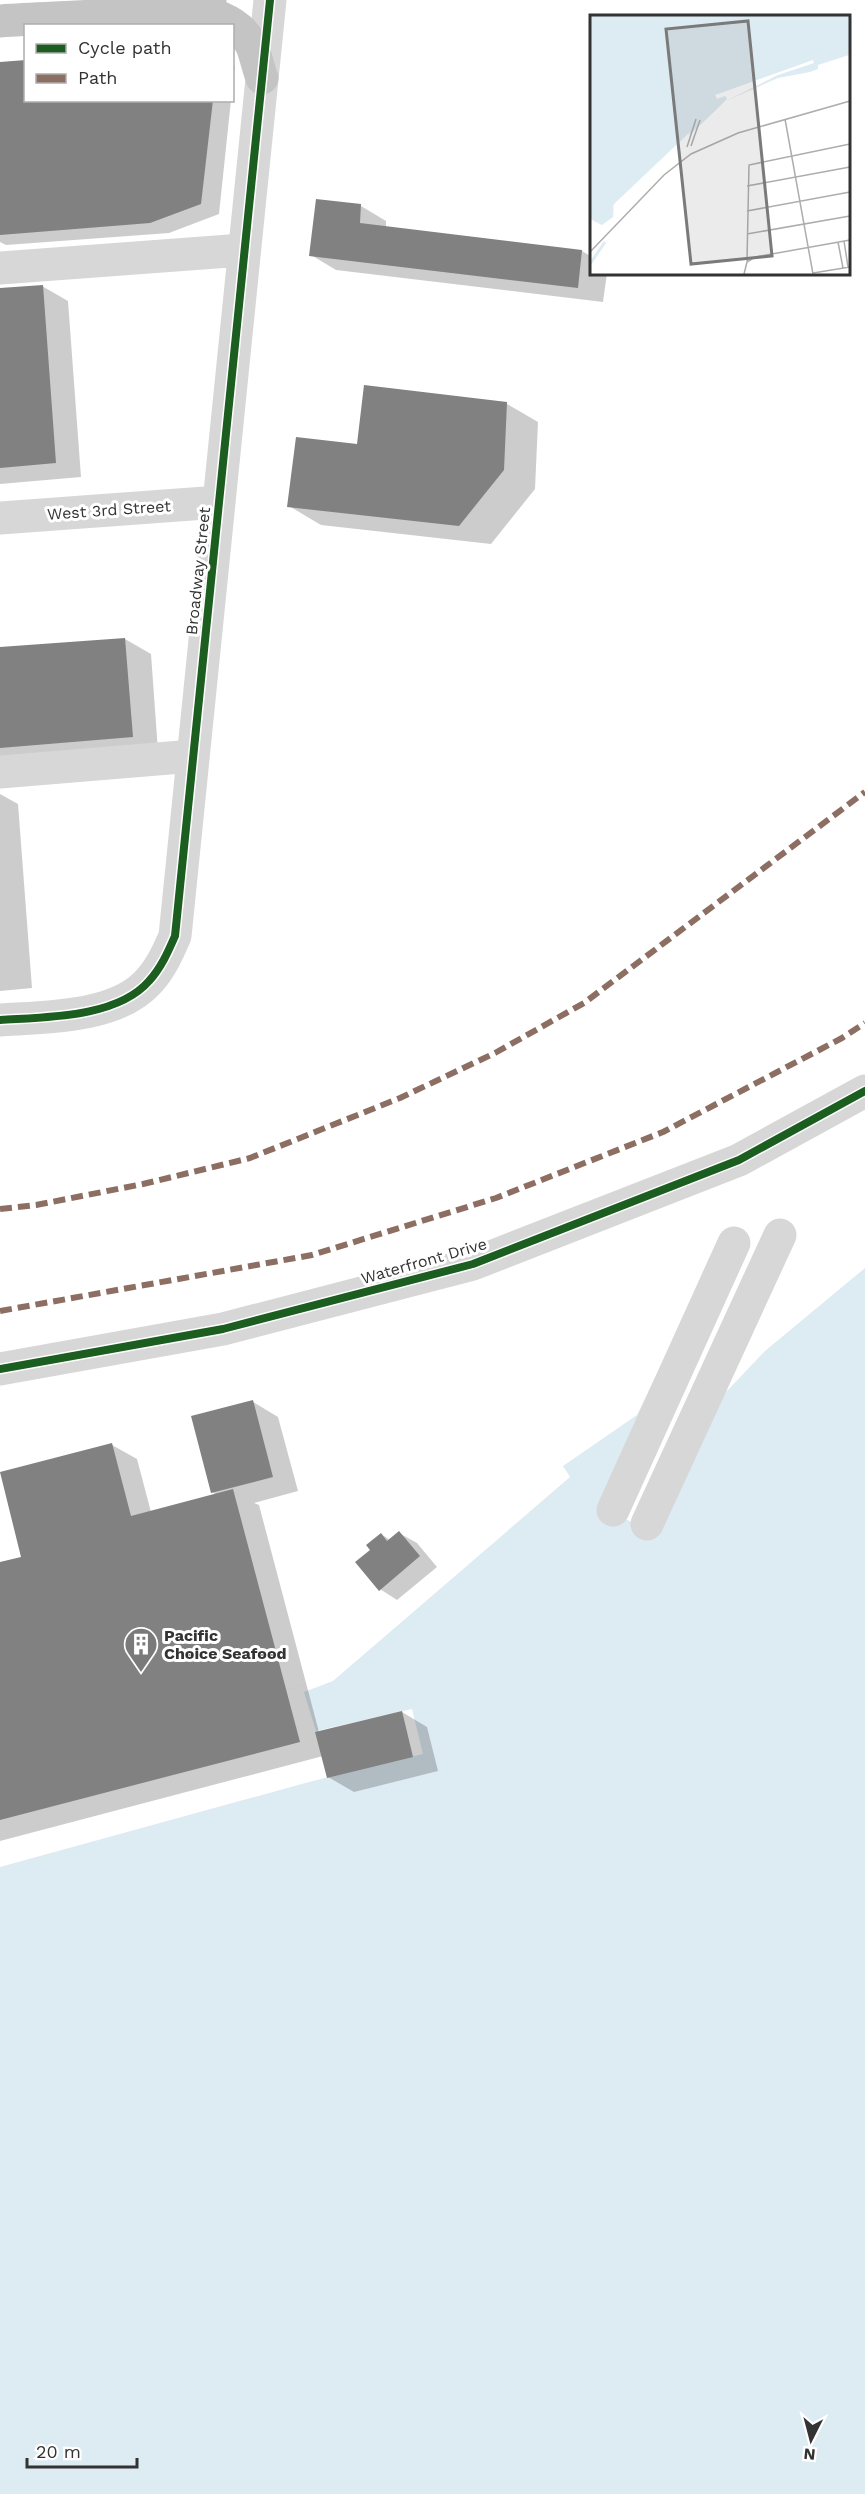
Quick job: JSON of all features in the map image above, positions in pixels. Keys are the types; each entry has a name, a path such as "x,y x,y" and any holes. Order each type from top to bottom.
{"highway":[{"path":"0,21 195,4 235,24 252,45 262,78"}],"street":[{"name":"Broadway Street","path":"0,1020 82,1014 129,996 148,982 164,960 175,936 270,0"},
{"path":"0,268 243,250"},
{"name":"West 3rd Street","path":"0,518 219,502"},
{"path":"0,772 193,756"},
{"name":"Waterfront Drive","path":"0,1369 223,1329 473,1264 739,1160 865,1091"},
{"path":"647,1524 780,1235"},
{"path":"613,1510 734,1243"}],"shaded area":[{"path":"865,1257 865,2494 0,2494 0,1779 302,1685 319,1677 563,1466 637,1415 680,1326 739,1353"}],"pier":[{"path":"865,1254 865,1268 765,1351 727,1391 730,1363 739,1349"},
{"path":"706,1335 721,1342 636,1524 621,1517"},
{"path":"563,1466 570,1477 333,1681 304,1692 316,1731 412,1709 423,1754 309,1782 0,1867 0,1779 302,1685 301,1682 317,1674 543,1480"}],"building":[{"path":"24,60 24,102 213,102 201,204 150,223 0,235 0,62"},
{"path":"316,199 361,204 360,223 582,250 578,288 309,256"},
{"path":"43,285 56,463 0,468 0,288"},
{"path":"364,385 507,402 504,470 459,526 287,507 296,437 357,444"},
{"path":"125,638 133,737 0,748 0,647"},
{"path":"253,1400 273,1477 211,1493 191,1416"},
{"name":"Pacific Choice Seafood","path":"112,1443 131,1516 233,1489 300,1742 0,1820 0,1562 21,1557 0,1472"},
{"path":"399,1531 420,1556 379,1591 355,1562 370,1550 366,1545 381,1533 387,1541"},
{"path":"402,1711 413,1757 327,1778 315,1732"}],"marked path":[{"path":"0,1209 36,1205 143,1184 250,1158 400,1098 495,1053 584,1003 865,792"},
{"path":"0,1311 312,1255 496,1198 663,1132 842,1038 865,1023"}],"cycle path":[{"path":"0,1020 79,1013 119,1002 135,993 149,981 164,960 175,936 270,0"},
{"path":"0,1369 223,1329 473,1264 739,1160 865,1091"}],"place":[{"name":"Pacific Choice Seafood","path":"141,1673"}]}
